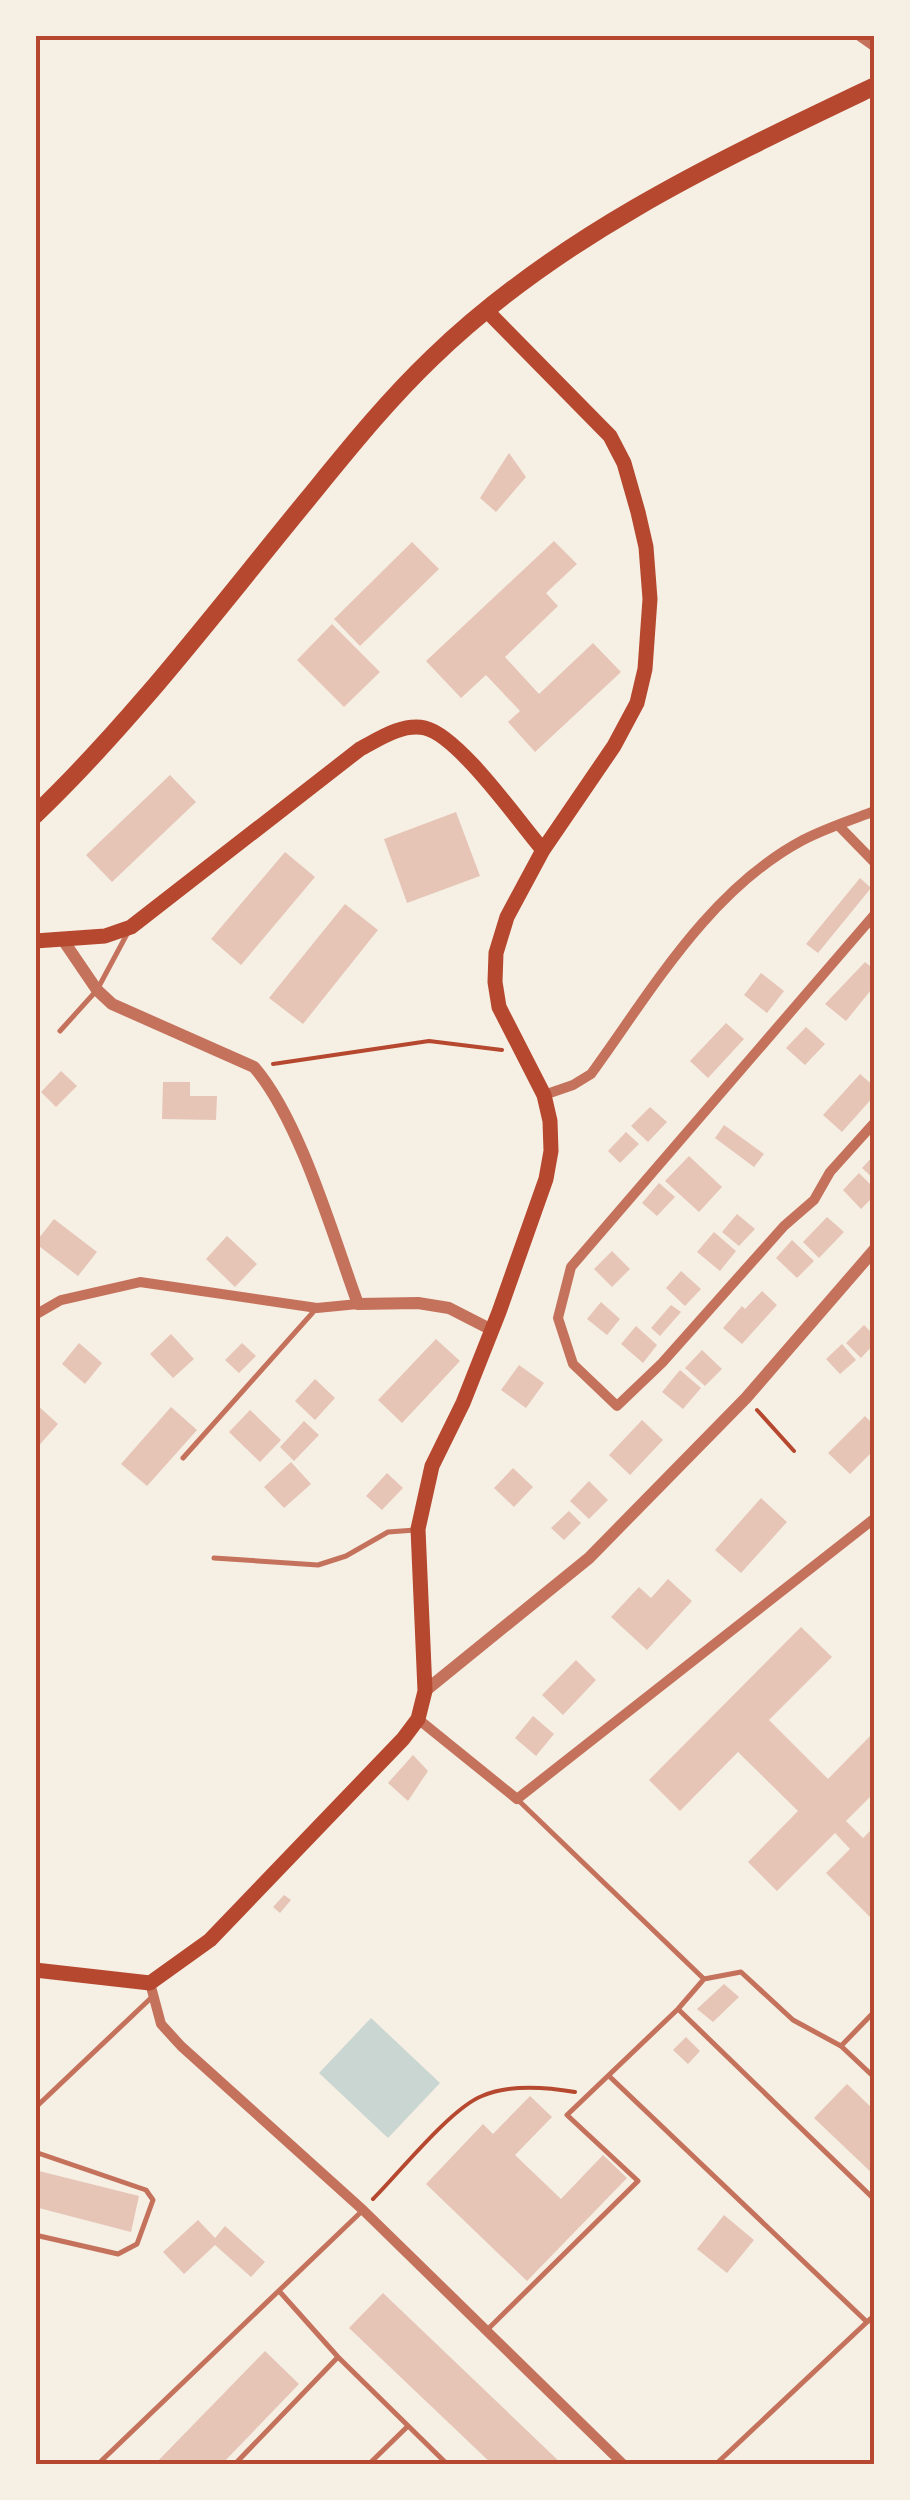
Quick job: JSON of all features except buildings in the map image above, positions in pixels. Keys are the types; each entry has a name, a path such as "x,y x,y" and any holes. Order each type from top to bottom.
{"highway":[{"path":"35,815 95,757 368,426 431,358 486,310 613,219 697,172 875,86"}],"main road":[{"path":"35,1970 151,1990 210,1940 403,1739 418,1719 426,1691 418,1529 432,1466 492,1330 546,1179 551,1150 544,1094 499,1006 496,953 507,917 543,850 614,746 637,703 645,670 650,599 646,547 624,463 610,436 486,310"},
{"path":"35,941 105,936 131,927 360,749 396,730 424,728 450,740 543,850"}],"street":[{"path":"858,35 875,47"},
{"path":"544,1094 573,1085 591,1074 698,926 761,869 801,842 875,811"},
{"path":"838,824 875,863"},
{"path":"875,914 571,1266 558,1318 573,1364 617,1406 662,1363 784,1226 814,1200 830,1172 875,1122"},
{"path":"63,940 97,990 112,1004 254,1067 270,1085 358,1304"},
{"path":"426,1691 589,1558 746,1398 875,1249"},
{"path":"35,1315 62,1300 140,1282 317,1308 418,1303 449,1308 492,1330"},
{"path":"418,1719 517,1799 875,1518"},
{"path":"151,1990 162,2024 181,2046 363,2210 624,2465"}],"lane":[{"path":"60,1031 97,990 131,927"},
{"path":"183,1458 317,1308"},
{"path":"214,1558 318,1566 346,1556 388,1532 418,1529"},
{"path":"517,1799 704,1979"},
{"path":"486,2331 638,2180 567,2115 704,1979 741,1972 793,2020 842,2046 875,2078"},
{"path":"35,2108 151,1990"},
{"path":"678,2009 875,2200"},
{"path":"842,2046 875,2011"},
{"path":"608,2076 867,2322"},
{"path":"35,2152 146,2190 153,2200 136,2244 118,2254 35,2234"},
{"path":"98,2465 363,2210"},
{"path":"280,2292 448,2465"},
{"path":"715,2465 875,2315"},
{"path":"234,2465 338,2356"},
{"path":"368,2465 408,2426"}],"path":[{"path":"254,1067 428,1041 505,1050"},
{"path":"746,1398 794,1450"},
{"path":"363,2210 462,2108 483,2095 546,2086 574,2092"}],"shaded area":[{"path":"371,2018 440,2083 388,2138 319,2073"}]}
